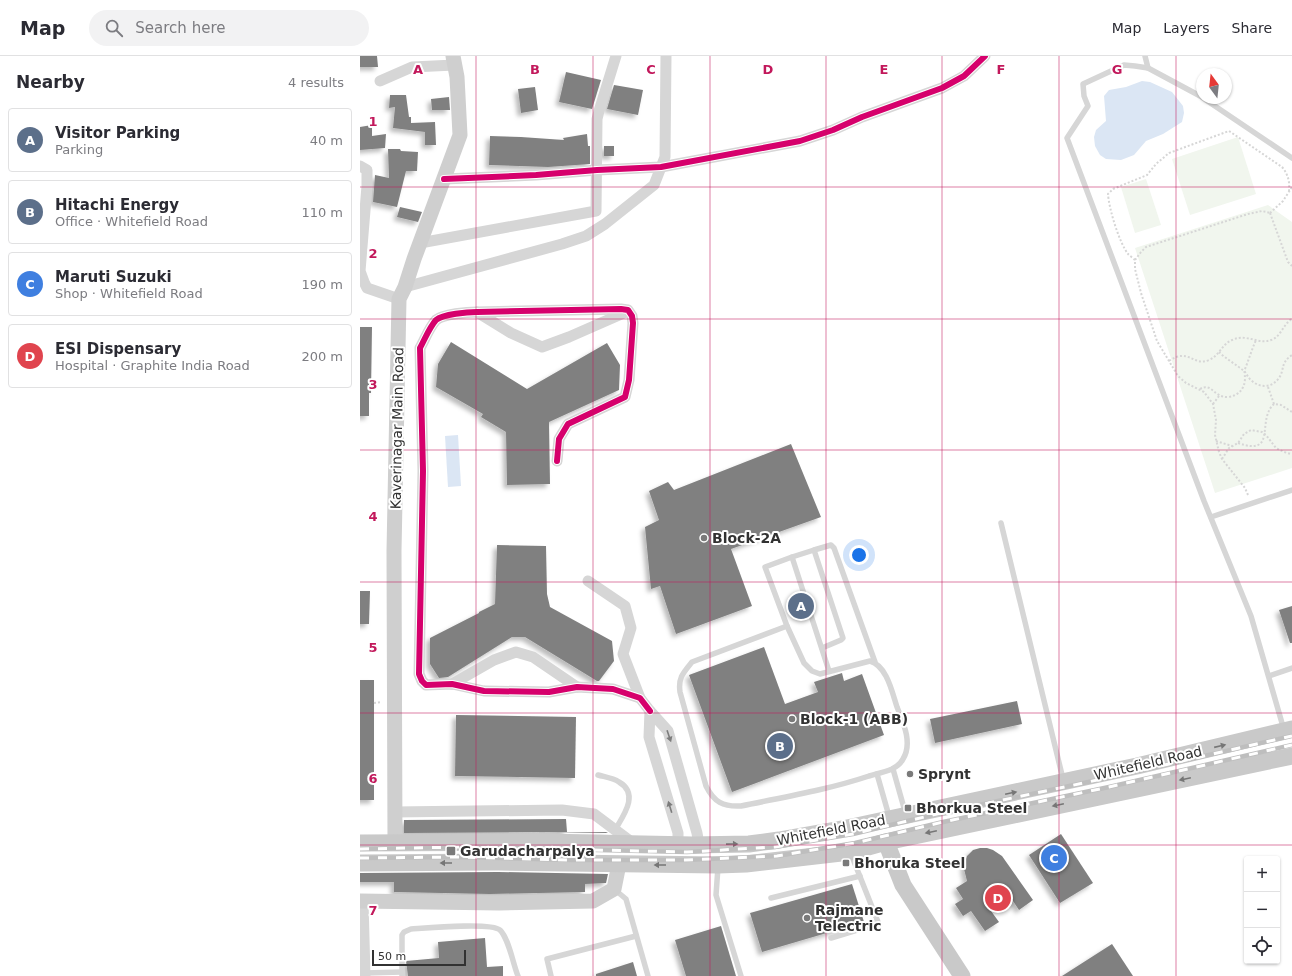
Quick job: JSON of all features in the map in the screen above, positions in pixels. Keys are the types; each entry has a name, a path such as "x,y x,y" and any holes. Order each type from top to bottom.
{"main road":[{"name":"Whitefield Road","path":"360,843 543,842 678,845 749,844 852,827 1137,766 1288,730"},
{"name":"Whitefield Road","path":"360,863 498,862 718,865 746,864 850,852 886,842 1292,756"},
{"path":"792,838 796,858"},
{"path":"886,842 903,885 962,976"}],"street":[{"path":"420,243 596,211 598,112 616,56"},
{"path":"360,166 366,170 360,271 367,288 402,293 586,236 606,224 654,185 665,157 666,56"},
{"path":"444,179 661,167 800,141 833,130 862,117 942,88 964,76 985,56"},
{"path":"380,80 412,67 454,61"},
{"name":"Kaverinagar Main Road","path":"395,843 394,551 402,293 460,135 457,77 454,61"},
{"path":"477,312 511,333 542,346 569,337 628,310"},
{"path":"557,461 559,439 568,424 625,397 629,380 634,323 628,310 477,312 459,313 437,319 420,348 423,472 419,674 422,681 426,685 452,684 484,691 549,692 577,687 613,689 640,698"},
{"path":"588,581 625,606 631,628 623,654 640,698 650,712 668,731 697,833 698,845"},
{"path":"452,684 494,660 516,652 532,657 577,687"},
{"path":"650,712 649,737 678,833 678,845"},
{"path":"394,812 562,810 594,814 634,844"},
{"path":"365,975 361,901 500,903 593,901 614,889 619,864"}],"lane":[{"path":"1145,56 1148,68"},
{"path":"1196,94 1148,68 1124,65 1083,84 1084,96 1088,106 1067,138 1210,517 1251,616 1269,676 1288,730"},
{"path":"1212,104 1292,158"},
{"path":"1210,517 1292,490"},
{"path":"1001,523 1063,782"},
{"path":"787,626 692,662 685,671 679,683 701,772 706,786 712,797 730,807 741,806 847,783 893,769 900,764 904,758 907,748 905,728 888,681 882,670 875,662 834,548 829,545 765,567 787,626 807,667 820,674 863,662 875,662"},
{"path":"814,550 842,638 841,640 822,648"},
{"path":"792,557 830,671"},
{"path":"1269,676 1292,668"},
{"path":"893,769 906,815"},
{"path":"877,774 890,818"},
{"path":"598,775 620,782 628,790 630,798 627,809 615,830"},
{"path":"831,938 878,923 850,852"},
{"path":"718,865 719,878 716,896 741,976"},
{"path":"772,898 860,876"},
{"path":"614,889 626,899 648,976"},
{"path":"365,975 402,974 402,935 408,930 464,926 493,926 498,929 505,938 518,976"},
{"path":"551,976 547,959 636,936"}],"path":[{"path":"1135,260 1128,255 1118,232 1109,204 1108,194 1110,191 1122,184 1147,174 1169,153 1229,131 1286,171 1289,181 1289,191"},
{"path":"1270,213 1283,201 1292,187"},
{"path":"1251,504 1246,488 1222,459 1215,435 1216,420 1213,404 1200,389 1182,379 1174,371 1157,341 1136,276 1135,260 1140,252 1146,247 1248,214 1262,211 1270,213"},
{"path":"1270,213 1288,262 1292,266"},
{"path":"1169,361 1182,355 1201,361 1208,361 1215,356 1224,345 1234,339 1246,337 1267,342 1274,339 1287,322 1292,319"},
{"path":"1200,389 1205,387 1209,388 1219,396 1226,397 1238,394 1245,383 1244,371 1248,364 1256,340"},
{"path":"1219,352 1244,371 1252,381 1264,386 1268,386 1279,378 1284,362 1292,355"},
{"path":"1268,386 1274,404"},
{"path":"1213,404 1219,396"},
{"path":"1274,404 1282,405 1292,412"},
{"path":"1238,443 1248,446 1258,445 1262,442 1266,435 1266,415 1274,404"},
{"path":"1222,459 1232,446 1238,443 1244,434 1250,430 1256,430 1266,435 1276,448 1292,454"},
{"path":"1216,441 1232,446"}],"shaded area":[{"path":"1238,137 1256,194 1190,215 1172,159"},
{"path":"1146,179 1161,225 1135,233 1121,187"},
{"path":"1268,205 1292,222 1292,468 1215,493 1135,248"}],"water":[{"path":"1142,81 1150,82 1172,92 1183,106 1184,113 1182,122 1163,134 1146,141 1134,155 1121,160 1106,159 1100,155 1095,146 1094,137 1096,130 1106,121 1104,96 1109,90 1126,87"},
{"path":"458,435 461,486 448,487 445,436"}],"building":[{"path":"360,56 377,56 378,67 360,67"},
{"path":"566,72 601,80 592,109 559,102"},
{"path":"614,85 643,90 638,115 607,109"},
{"path":"535,87 538,110 521,113 518,89"},
{"path":"390,95 406,95 411,123 435,122 436,145 425,145 425,132 393,128 395,107 389,108"},
{"path":"449,97 450,110 432,110 431,99"},
{"path":"372,125 372,136 386,134 385,148 360,150 360,127"},
{"path":"587,134 588,146 590,146 590,164 548,167 489,165 490,136 564,140 563,138"},
{"path":"604,146 614,146 614,156 604,156"},
{"path":"388,149 418,152 417,171 406,171 397,207 373,202 375,175 389,178"},
{"path":"400,207 422,212 418,222 397,217"},
{"path":"360,327 372,327 371,393 369,393 369,416 360,416"},
{"path":"451,342 527,389 607,343 620,365 619,390 549,422 550,484 507,485 506,432 481,417 483,414 436,387 438,364"},
{"name":"Block-2A","path":"791,444 821,517 731,549 752,606 676,634 660,586 651,589 645,527 659,520 649,491 668,482 674,490"},
{"path":"497,545 546,546 547,594 550,607 612,641 614,661 599,681 525,637 512,637 448,677 439,678 430,664 430,638 495,604"},
{"path":"360,591 370,591 369,624 360,624"},
{"path":"1292,606 1292,643 1290,643 1279,610"},
{"name":"Block-1 (ABB)","path":"764,647 785,704 818,692 814,682 842,673 844,681 862,674 884,735 732,792 689,675"},
{"path":"360,680 374,680 374,800 360,800"},
{"path":"1017,701 1022,724 935,743 930,719"},
{"path":"456,715 576,717 575,778 455,776"},
{"path":"566,819 567,832 608,833 404,833 404,820"},
{"path":"1061,834 1093,883 1060,903 1029,855"},
{"path":"980,848 993,850 1002,856 1033,900 1019,910 1011,898 991,911 999,922 985,931 971,911 963,916 955,904 963,899 956,888 967,881 964,869 967,856 973,850"},
{"path":"498,872 608,874 606,883 585,884 585,892 490,894 394,892 394,882 360,882 360,873"},
{"name":"Rajmane Telectric","path":"852,884 864,922 762,952 750,913"},
{"path":"721,926 736,976 686,976 675,940"},
{"path":"485,938 487,967 503,966 503,976 408,976 406,961 439,958 438,942"},
{"path":"1112,944 1133,976 1062,976"},
{"path":"633,962 637,976 596,976 596,974"}],"railway":[{"path":"360,849 460,847 687,852 775,847 853,834 941,813 1107,778 1292,736"},
{"path":"360,858 460,857 571,860 686,860 777,856 855,843 943,822 1109,787 1292,745"}],"cycle path":[{"path":"444,179 661,167 800,141 833,130 862,117 942,88 964,76 985,56"},
{"path":"557,461 559,439 568,424 625,397 629,380 633,323 632,316 628,310 473,312 450,315 436,320 420,348 423,471 419,674 422,681 426,685 452,684 484,691 549,692 577,687 613,689 640,698 650,711"}],"place":[{"name":"Block-2A","path":"704,538"},
{"name":"Visitor Parking","path":"801,606"},
{"name":"Block-1 (ABB)","path":"792,719"},
{"name":"Hitachi Energy","path":"780,746"},
{"name":"Sprynt","path":"910,774"},
{"name":"Bhorkua Steel","path":"908,808"},
{"name":"Garudacharpalya","path":"451,851"},
{"name":"Maruti Suzuki","path":"1054,858"},
{"name":"Bhoruka Steel","path":"846,863"},
{"name":"ESI Dispensary","path":"998,898"},
{"name":"Rajmane Telectric","path":"807,918"}]}
